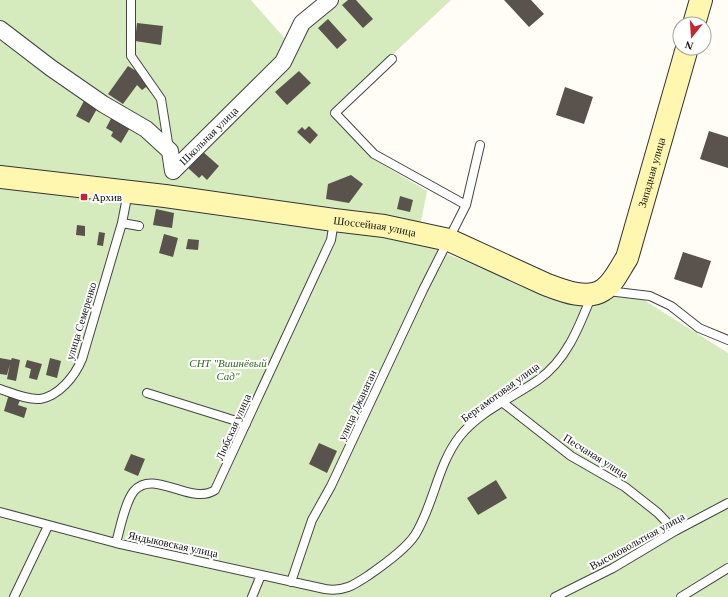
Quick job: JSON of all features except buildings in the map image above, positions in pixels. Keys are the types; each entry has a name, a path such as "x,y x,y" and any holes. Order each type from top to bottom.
{"street":[{"name":"Школьная улица","path":"173,171 283,62 302,23 330,0"},
{"path":"696,16 701,0"},
{"name":"Школьная улица","path":"0,29 58,73 103,104 146,129 170,151 173,171"},
{"name":"Западная улица","path":"597,292 615,278 627,258 685,56"},
{"path":"165,196 173,171"},
{"name":"Шоссейная улица","path":"0,177 165,196 384,226 449,240 561,290 597,292"}],"lane":[{"path":"131,0 131,56 161,99 170,151"},
{"path":"392,59 335,113 374,154 466,204"},
{"name":"улица Джанатан","path":"292,582 312,520 334,478 423,290 466,204 480,145"},
{"name":"улица Семеренко","path":"0,389 29,398 40,399 61,388 73,376 82,359 122,223 128,192"},
{"name":"Любская улица","path":"116,543 130,501 134,492 141,486 149,483 163,485 200,495 209,494 215,490 331,240 334,220"},
{"path":"122,223 139,226"},
{"name":"Шоссейная улица","path":"597,292 650,296 671,306 699,328 728,340"},
{"name":"Бергамотовая улица","path":"342,590 354,585 375,571 408,543 419,527 452,446 460,435 472,423 502,402 539,380 552,368 577,333 597,292"},
{"path":"147,394 246,424"},
{"name":"Песчаная улица","path":"502,402 571,456 625,487 658,513 675,531"},
{"name":"Высоковольтная улица","path":"555,597 613,568 675,531 728,503"},
{"name":"Яндыковская улица","path":"0,512 116,543 325,589 342,590"},
{"path":"14,597 48,526"},
{"path":"681,597 728,568"},
{"path":"252,597 261,575"}],"green space":[{"name":"СНТ \"Вишнёвый Сад\"","path":"0,0 251,0 288,42 340,0 451,0 330,113 373,159 427,191 417,242 550,295 579,299 625,288 728,353 728,597 0,597"}],"place":[{"name":"Архив","path":"84,197"}]}
